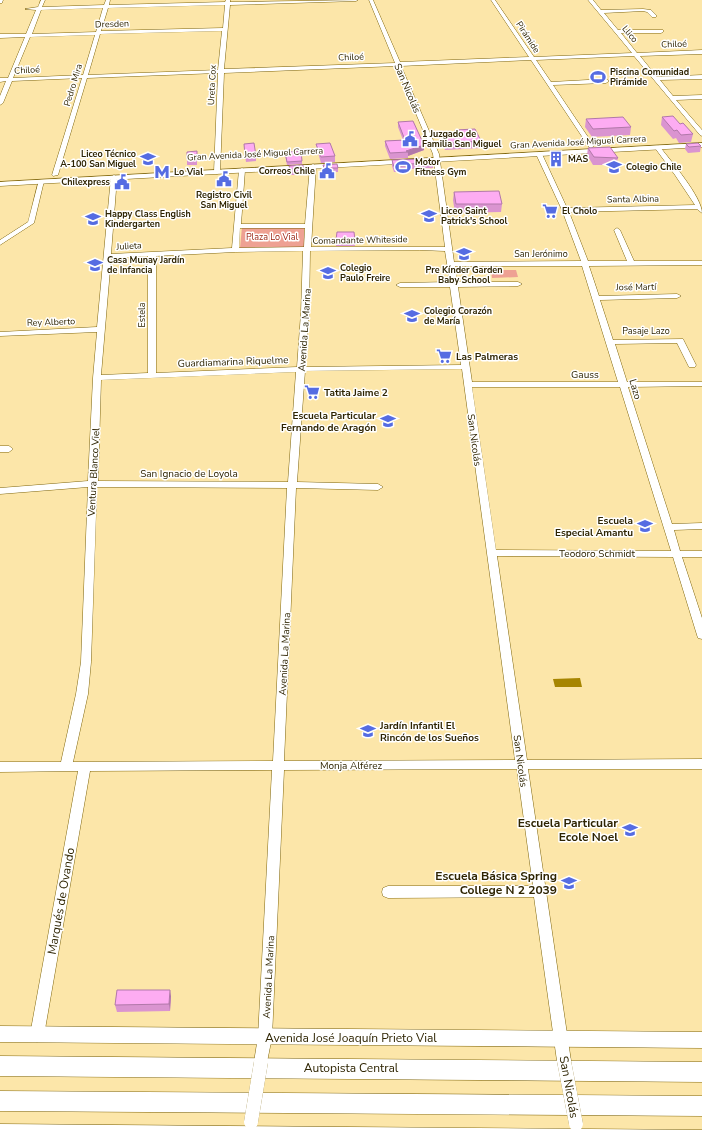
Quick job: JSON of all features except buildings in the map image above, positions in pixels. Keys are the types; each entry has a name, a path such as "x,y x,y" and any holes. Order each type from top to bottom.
{"highway":[{"name":"Autopista Central","path":"0,1066 702,1072"},
{"path":"0,1101 702,1106"}],"main road":[{"name":"Gran Avenida José Miguel Carrera","path":"0,184 216,169 242,170 437,157 539,154 702,140"},
{"name":"Gran Avenida José Miguel Carrera","path":"0,178 216,169 594,149 702,146"},
{"name":"Avenida José Joaquín Prieto Vial","path":"0,1034 702,1040"},
{"path":"0,1133 254,1135 577,1134 702,1139"}],"street":[{"path":"0,103 43,0"},
{"name":"Pedro Mira","path":"55,175 108,0"},
{"path":"27,9 105,8 227,2 356,0"},
{"name":"San Nicolás","path":"371,0 437,157 448,250 521,764 564,1062 577,1134"},
{"name":"Pirámide","path":"493,0 548,84 594,149"},
{"name":"Llico","path":"590,0 702,134"},
{"name":"Ureta Cox","path":"216,169 221,71 227,2"},
{"path":"600,12 642,10 649,11 654,16"},
{"name":"Dresden","path":"0,36 225,29"},
{"path":"617,32 661,31"},
{"name":"Chiloé","path":"0,80 702,52"},
{"path":"656,79 702,77"},
{"path":"548,84 606,81"},
{"path":"672,98 702,97"},
{"path":"658,148 701,208"},
{"name":"Lazo","path":"539,154 564,210 585,263 702,635"},
{"name":"Avenida La Marina","path":"254,1135 265,1037 292,485 307,284 307,249 313,166"},
{"path":"235,250 242,170"},
{"name":"Ventura Blanco Viel","path":"66,766 84,678 97,378 114,177"},
{"path":"0,243 32,223 41,182"},
{"name":"Santa Albina","path":"564,210 701,208"},
{"path":"237,226 309,226"},
{"path":"617,230 631,263"},
{"name":"Comandante Whiteside","path":"152,254 235,250 307,249 420,248 448,250"},
{"name":"Julieta","path":"107,256 152,254"},
{"name":"Estela","path":"152,254 152,376"},
{"name":"San Jerónimo","path":"450,264 702,263"},
{"path":"400,285 518,284"},
{"name":"José Martí","path":"596,298 677,296"},
{"name":"Rey Alberto","path":"0,334 102,329"},
{"name":"Pasaje Lazo","path":"610,342 680,341 692,365"},
{"name":"Guardiamarina Riquelme","path":"97,378 301,370 465,367"},
{"name":"Gauss","path":"468,385 702,384"},
{"name":"San Ignacio de Loyola","path":"0,491 92,484 378,487"},
{"path":"668,527 702,526"},
{"name":"Teodoro Schmidt","path":"492,553 702,554"},
{"name":"Monja Alférez","path":"0,767 702,764"},
{"name":"Marqués de Ovando","path":"37,1035 85,766"},
{"path":"388,892 540,891"}],"green space":[{"name":"Plaza Lo Vial","path":"242,227 304,227 304,247 240,248"},
{"path":"491,270 516,270 518,277 492,278"}],"shaded area":[{"path":"580,678 582,687 555,687 553,679"}],"place":[{"name":"Piscina Comunidad Pirámide","path":"598,77"},
{"name":"1 Juzgado de Familia San Miguel","path":"410,139"},
{"name":"Liceo Técnico A-100 San Miguel","path":"148,159"},
{"name":"MAS","path":"556,159"},
{"name":"Motor Fitness Gym","path":"403,167"},
{"name":"Colegio Chile","path":"614,167"},
{"name":"Correos Chile","path":"327,171"},
{"name":"Lo Vial","path":"162,172"},
{"name":"Registro Civil San Miguel","path":"224,179"},
{"name":"Chilexpress","path":"122,182"},
{"name":"El Cholo","path":"550,211"},
{"name":"Liceo Saint Patrick's School","path":"429,216"},
{"name":"Happy Class English Kindergarten","path":"93,219"},
{"name":"Pre Kínder Garden Baby School","path":"464,254"},
{"name":"Casa Munay Jardín de Infancia","path":"95,265"},
{"name":"Colegio Paulo Freire","path":"328,273"},
{"name":"Colegio Corazón de María","path":"412,316"},
{"name":"Las Palmeras","path":"444,356"},
{"name":"Tatita Jaime 2","path":"312,392"},
{"name":"Escuela Particular Fernando de Aragón","path":"388,421"},
{"name":"Escuela Especial Amantu","path":"645,526"},
{"name":"Jardín Infantil El Rincón de los Sueños","path":"368,731"},
{"name":"Escuela Particular Ecole Noel","path":"630,830"},
{"name":"Escuela Básica Spring College N 2 2039","path":"569,883"}]}
